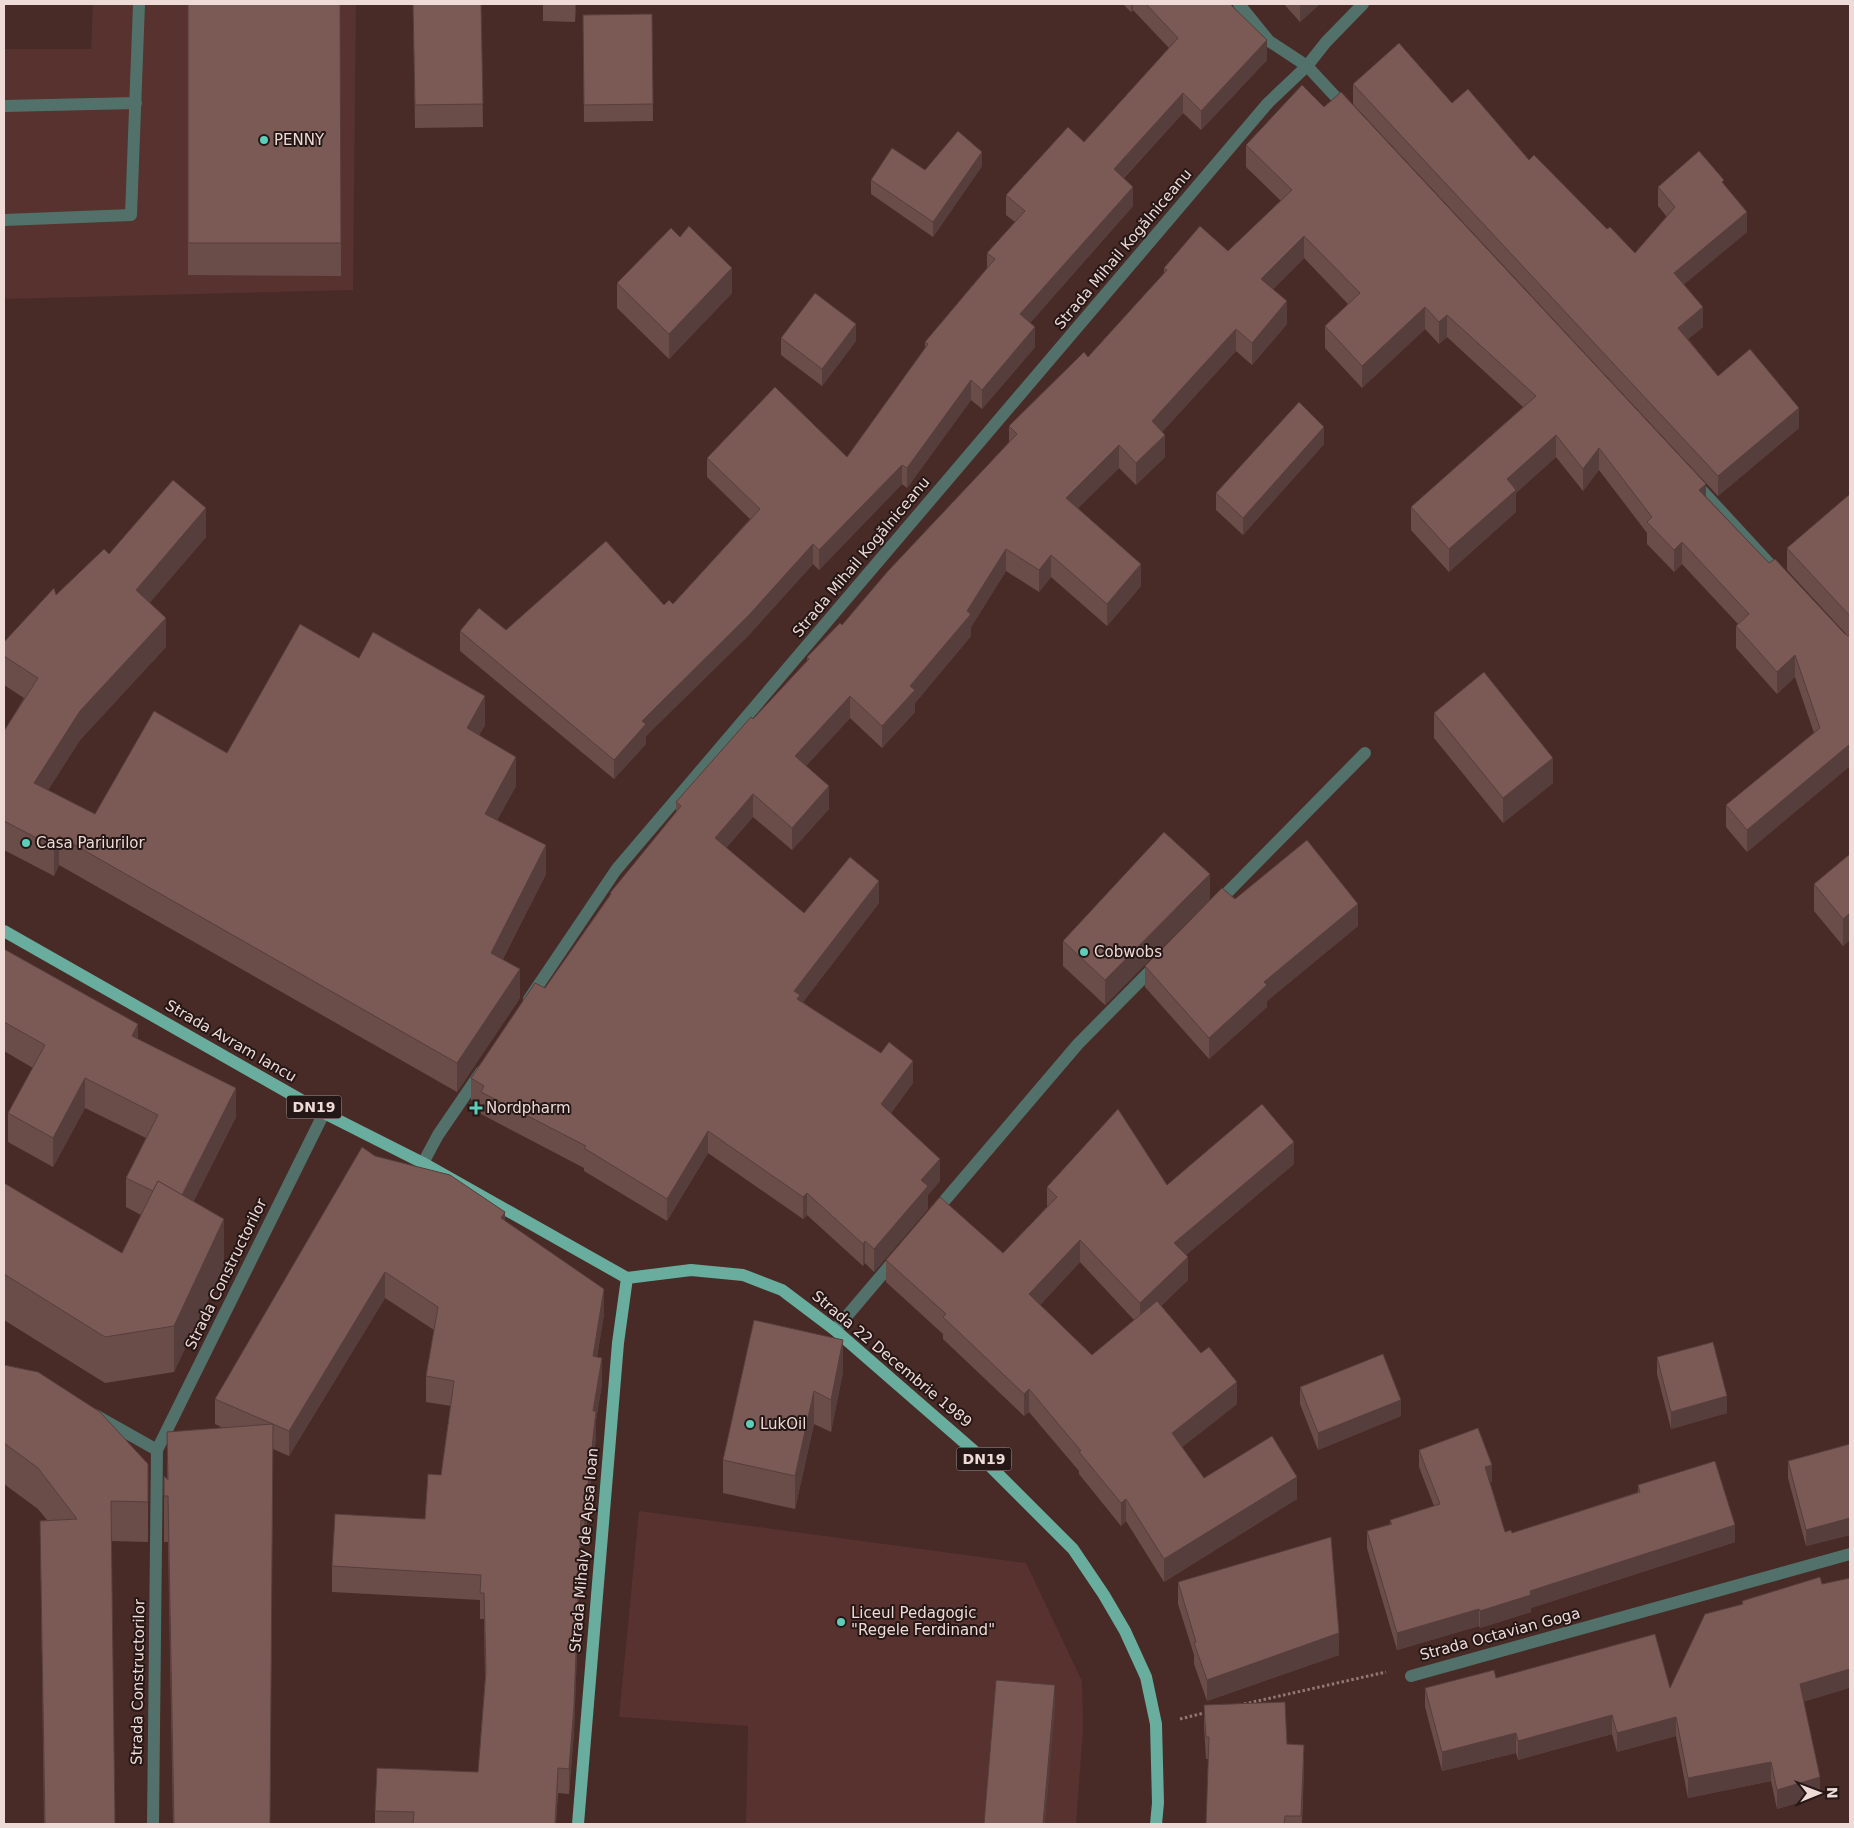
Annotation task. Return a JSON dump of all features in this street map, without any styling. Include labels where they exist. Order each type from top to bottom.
[{"type":"main road","name":"Strada Avram Iancu","points":[[4,931],[324,1113],[423,1162],[627,1278]]},
{"type":"main road","name":"Strada 22 Decembrie 1989","points":[[627,1278],[691,1270],[742,1275],[782,1290],[835,1330],[981,1456],[1073,1549],[1104,1595],[1125,1631],[1146,1677],[1156,1724],[1158,1803],[1156,1824]]},
{"type":"main road","name":"Strada Mihaly de Apsa Ioan","points":[[578,1824],[618,1344],[627,1278]]},
{"type":"street","points":[[4,220],[131,215],[139,4]]},
{"type":"street","points":[[1239,4],[1269,41],[1307,66],[1354,117]]},
{"type":"street","name":"Strada Mihail Kogălniceanu","points":[[521,1011],[616,870],[1262,111],[1307,66],[1326,42],[1363,4]]},
{"type":"street","points":[[4,106],[136,103]]},
{"type":"street","points":[[1685,472],[1786,581]]},
{"type":"street","points":[[1204,916],[1365,753]]},
{"type":"street","points":[[925,1224],[1078,1044],[1169,952]]},
{"type":"street","points":[[423,1162],[488,1061]]},
{"type":"street","name":"Strada Constructorilor","points":[[153,1824],[157,1450],[324,1113]]},
{"type":"street","points":[[835,1330],[906,1247]]},
{"type":"street","points":[[80,1407],[157,1450]]},
{"type":"street","name":"Strada Octavian Goga","points":[[1411,1676],[1850,1554]]},
{"type":"path","name":"Strada Octavian Goga","points":[[1242,1705],[1393,1670],[1411,1676]]},
{"type":"path","points":[[1156,1724],[1213,1711]]},
{"type":"shaded area","points":[[93,4],[356,4],[353,290],[4,299],[4,49],[91,49]]},
{"type":"shaded area","name":"Liceul Pedagogic \"Regele Ferdinand\"","points":[[639,1511],[1026,1563],[1082,1681],[1083,1730],[1076,1824],[746,1824],[748,1726],[619,1717]]},
{"type":"building","name":"PENNY","points":[[188,4],[340,4],[341,243],[188,243]]},
{"type":"building","points":[[413,4],[481,4],[483,104],[415,105]]},
{"type":"building","points":[[1146,4],[1230,4],[1267,40],[1201,111],[1183,93],[1114,169],[1133,187],[1020,314],[1035,327],[982,390],[971,380],[907,468],[902,465],[819,550],[813,544],[749,615],[642,721],[646,724],[614,760],[460,631],[479,608],[506,630],[606,541],[664,605],[669,600],[673,604],[760,509],[707,458],[775,387],[847,457],[928,344],[925,342],[995,259],[987,253],[1025,211],[1006,195],[1068,127],[1084,142],[1178,38]]},
{"type":"building","points":[[652,14],[653,104],[584,105],[583,15]]},
{"type":"building","points":[[1399,43],[1452,103],[1468,89],[1529,160],[1534,155],[1607,229],[1610,227],[1635,253],[1675,207],[1658,187],[1699,151],[1724,180],[1722,182],[1747,212],[1674,273],[1703,307],[1678,328],[1718,376],[1750,349],[1799,408],[1718,476],[1353,84]]},
{"type":"building","points":[[1302,85],[1324,107],[1341,92],[1706,484],[1699,490],[1769,563],[1775,559],[1844,633],[1848,636],[1850,635],[1850,744],[1747,830],[1726,805],[1820,728],[1795,655],[1777,672],[1736,626],[1749,614],[1682,542],[1674,550],[1647,522],[1652,517],[1599,448],[1583,469],[1556,435],[1507,479],[1516,490],[1449,549],[1411,507],[1536,396],[1447,315],[1439,322],[1425,307],[1362,366],[1325,326],[1360,293],[1304,236],[1261,279],[1287,301],[1252,343],[1236,329],[1152,421],[1165,435],[1136,463],[1119,445],[1066,498],[1141,564],[1107,604],[1051,555],[1039,570],[1006,549],[967,611],[971,614],[910,686],[915,690],[882,726],[850,696],[795,756],[829,786],[792,828],[753,794],[715,838],[804,913],[850,857],[879,881],[794,991],[800,995],[797,999],[881,1053],[889,1042],[913,1061],[881,1104],[940,1159],[921,1180],[928,1186],[874,1249],[865,1241],[863,1244],[807,1193],[803,1197],[708,1131],[667,1199],[584,1148],[586,1146],[481,1092],[484,1086],[471,1078],[535,983],[545,988],[610,893],[681,806],[676,802],[751,717],[753,719],[809,659],[807,657],[840,623],[842,625],[888,571],[1017,434],[1009,426],[1084,352],[1088,357],[1167,270],[1164,268],[1200,226],[1228,251],[1292,190],[1246,145]]},
{"type":"building","points":[[958,131],[982,152],[933,222],[871,180],[892,148],[925,170]]},
{"type":"building","points":[[689,226],[732,268],[669,334],[617,283],[671,228],[680,237]]},
{"type":"building","points":[[815,293],[856,324],[822,369],[781,338]]},
{"type":"building","points":[[1299,402],[1324,427],[1243,518],[1216,493]]},
{"type":"building","points":[[173,480],[206,508],[136,590],[166,618],[80,711],[34,783],[95,814],[154,711],[227,753],[300,624],[359,658],[373,632],[485,696],[467,728],[516,757],[485,814],[546,845],[491,953],[520,969],[457,1063],[59,836],[54,847],[4,821],[4,731],[38,678],[4,656],[4,642],[54,588],[56,595],[104,549],[109,554]]},
{"type":"building","points":[[1850,494],[1850,616],[1787,548]]},
{"type":"building","points":[[1484,672],[1553,758],[1503,798],[1434,713]]},
{"type":"building","points":[[1164,832],[1210,874],[1105,980],[1063,941]]},
{"type":"building","points":[[1307,840],[1358,904],[1264,982],[1267,985],[1209,1038],[1145,966],[1222,888],[1235,899]]},
{"type":"building","points":[[1850,854],[1850,913],[1843,919],[1814,884]]},
{"type":"building","points":[[4,949],[138,1024],[132,1036],[236,1088],[182,1195],[158,1181],[153,1191],[126,1178],[158,1115],[85,1078],[53,1138],[8,1113],[45,1045],[4,1022]]},
{"type":"building","points":[[1262,1104],[1294,1142],[1174,1243],[1188,1257],[1140,1303],[1080,1240],[1029,1294],[1092,1355],[1157,1301],[1201,1353],[1209,1347],[1237,1382],[1172,1433],[1204,1478],[1272,1436],[1297,1477],[1164,1559],[1126,1499],[1121,1503],[1079,1452],[1081,1451],[1029,1389],[1024,1394],[943,1317],[946,1314],[886,1260],[940,1197],[1003,1253],[1057,1197],[1047,1187],[1118,1109],[1167,1185]]},
{"type":"building","points":[[362,1147],[375,1156],[450,1175],[505,1212],[501,1218],[604,1289],[593,1356],[602,1358],[593,1411],[596,1411],[584,1521],[581,1520],[574,1706],[569,1769],[558,1768],[555,1824],[413,1824],[414,1812],[375,1811],[377,1768],[478,1772],[486,1672],[484,1593],[480,1593],[481,1575],[332,1566],[335,1514],[425,1519],[428,1474],[441,1475],[454,1381],[426,1376],[438,1307],[385,1272],[289,1431],[215,1399]]},
{"type":"building","points":[[158,1181],[224,1219],[174,1326],[105,1337],[4,1274],[4,1183],[122,1253]]},
{"type":"building","points":[[754,1320],[843,1340],[831,1400],[814,1391],[795,1476],[723,1460]]},
{"type":"building","points":[[1713,1342],[1727,1396],[1671,1412],[1657,1357]]},
{"type":"building","points":[[1383,1354],[1401,1400],[1318,1433],[1300,1387]]},
{"type":"building","points":[[4,1365],[38,1372],[100,1412],[148,1464],[148,1502],[111,1501],[115,1824],[45,1824],[40,1521],[77,1519],[38,1468],[4,1443]]},
{"type":"building","points":[[273,1424],[270,1824],[174,1824],[168,1496],[164,1496],[164,1476],[168,1480],[167,1432]]},
{"type":"building","points":[[1478,1428],[1492,1465],[1485,1467],[1505,1532],[1511,1530],[1512,1533],[1640,1492],[1638,1485],[1715,1461],[1735,1525],[1530,1591],[1531,1595],[1397,1633],[1367,1531],[1392,1524],[1390,1520],[1440,1504],[1419,1450]]},
{"type":"building","points":[[1850,1444],[1850,1518],[1806,1530],[1788,1461]]},
{"type":"building","points":[[1331,1537],[1339,1633],[1207,1680],[1194,1643],[1196,1642],[1178,1582]]},
{"type":"building","points":[[1820,1577],[1822,1584],[1850,1578],[1850,1669],[1800,1684],[1820,1777],[1777,1790],[1771,1762],[1688,1778],[1676,1717],[1617,1733],[1612,1715],[1518,1741],[1516,1733],[1442,1752],[1425,1688],[1494,1670],[1496,1678],[1655,1634],[1670,1688],[1705,1614],[1743,1604],[1742,1601]]},
{"type":"building","points":[[996,1680],[1055,1685],[1043,1824],[984,1824]]},
{"type":"building","points":[[1285,1702],[1287,1744],[1304,1745],[1301,1816],[1285,1816],[1284,1824],[1206,1824],[1209,1737],[1206,1737],[1204,1705]]},
{"type":"place","name":"PENNY","points":[[264,140]]},
{"type":"place","name":"Casa Pariurilor","points":[[26,843]]},
{"type":"place","name":"Cobwobs","points":[[1084,952]]},
{"type":"place","name":"Nordpharm","points":[[476,1108]]},
{"type":"place","name":"LukOil","points":[[750,1424]]},
{"type":"place","name":"Liceul Pedagogic \"Regele Ferdinand\"","points":[[841,1622]]}]
